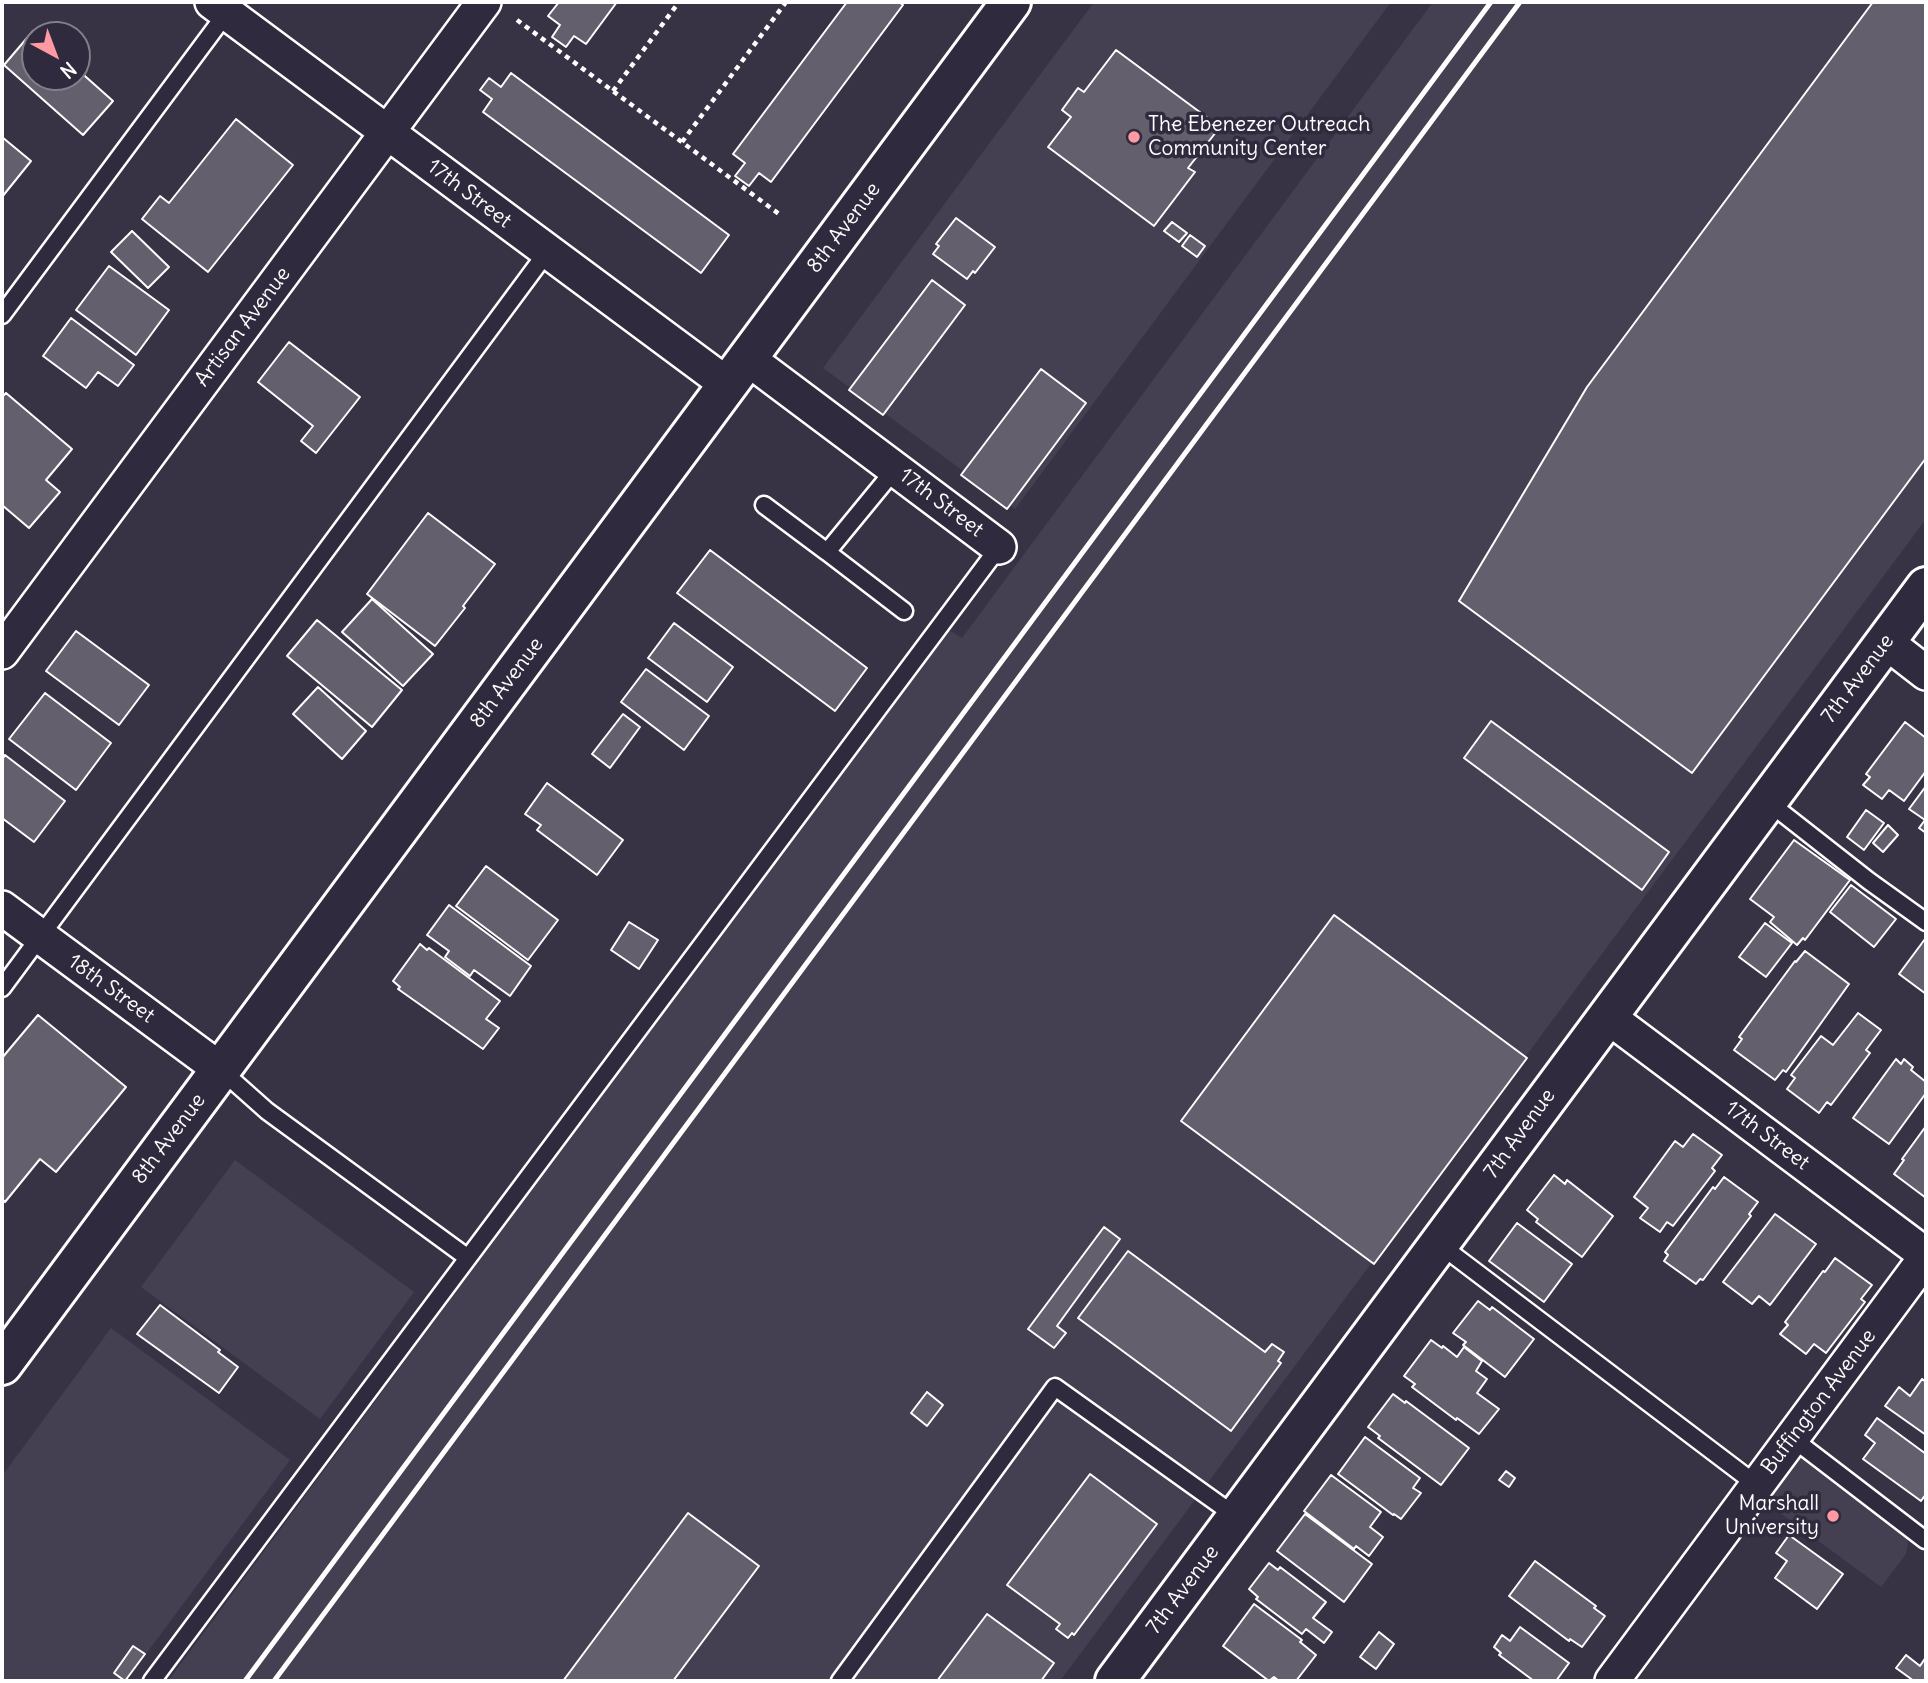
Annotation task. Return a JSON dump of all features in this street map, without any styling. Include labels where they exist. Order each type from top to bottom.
[{"type":"main road","name":"8th Avenue","points":[[2,1365],[1011,2]]},
{"type":"main road","name":"7th Avenue","points":[[1115,1681],[1926,587]]},
{"type":"street","name":"Artisan Avenue","points":[[2,652],[484,2]]},
{"type":"street","name":"17th Street","points":[[224,5],[547,252],[896,468],[999,547]]},
{"type":"street","points":[[1885,642],[1926,673]]},
{"type":"street","name":"18th Street","points":[[2,908],[221,1070]]},
{"type":"street","name":"17th Street","points":[[1607,1016],[1923,1260]]},
{"type":"street","name":"Buffington Avenue","points":[[1612,1681],[1923,1260]]},
{"type":"lane","points":[[2,315],[224,5]]},
{"type":"lane","points":[[2,988],[547,252]]},
{"type":"lane","points":[[827,552],[896,468]]},
{"type":"lane","points":[[764,505],[904,611]]},
{"type":"lane","points":[[152,1681],[999,547]]},
{"type":"lane","points":[[1767,801],[1926,922]]},
{"type":"lane","points":[[221,1070],[267,1111],[468,1258]]},
{"type":"lane","points":[[1439,1244],[1757,1485]]},
{"type":"lane","points":[[840,1681],[1055,1387],[1237,1517]]},
{"type":"lane","points":[[1792,1438],[1925,1540]]},
{"type":"path","points":[[613,91],[679,2]]},
{"type":"path","points":[[682,142],[786,2]]},
{"type":"path","points":[[517,20],[779,214]]},
{"type":"shaded area","points":[[1094,2],[1391,2],[1015,509],[823,368]]},
{"type":"shaded area","points":[[1433,2],[1926,2],[1926,519],[1060,1681],[168,1681],[947,629],[962,638]]},
{"type":"shaded area","points":[[235,1160],[414,1292],[320,1419],[141,1287]]},
{"type":"shaded area","points":[[111,1328],[290,1460],[126,1681],[2,1681],[2,1476]]},
{"type":"shaded area","name":"Marshall University","points":[[1798,1455],[1905,1535],[1908,1542],[1906,1554],[1881,1587],[1764,1501]]},
{"type":"building","points":[[559,2],[617,2],[586,44],[574,36],[566,47],[552,37],[560,25],[548,16]]},
{"type":"building","points":[[847,2],[899,2],[903,5],[771,182],[759,173],[749,186],[735,176],[745,163],[733,154]]},
{"type":"building","points":[[1873,2],[1926,2],[1926,458],[1692,773],[1459,601],[1587,387]]},
{"type":"building","points":[[21,45],[21,80],[4,65]]},
{"type":"building","name":"The Ebenezer Outreach Community Center","points":[[1116,50],[1220,127],[1188,168],[1195,172],[1154,226],[1048,147],[1071,117],[1062,110],[1078,88],[1084,92]]},
{"type":"building","points":[[511,73],[729,235],[701,273],[483,112],[492,99],[480,90],[489,78],[501,87]]},
{"type":"building","points":[[91,81],[113,101],[83,135],[33,91],[91,91]]},
{"type":"building","points":[[236,119],[293,165],[208,272],[142,219],[160,196],[169,203]]},
{"type":"building","points":[[2,137],[31,161],[2,197]]},
{"type":"building","points":[[956,218],[995,247],[967,279],[933,254],[939,246],[936,244]]},
{"type":"building","points":[[1172,222],[1187,233],[1179,242],[1164,231]]},
{"type":"building","points":[[132,231],[169,267],[148,288],[111,252]]},
{"type":"building","points":[[1190,235],[1205,246],[1197,257],[1182,246]]},
{"type":"building","points":[[109,266],[169,310],[136,355],[76,310]]},
{"type":"building","points":[[932,280],[965,305],[883,415],[849,390]]},
{"type":"building","points":[[71,318],[134,365],[118,386],[98,372],[86,388],[43,356]]},
{"type":"building","points":[[289,342],[360,397],[316,453],[301,441],[313,426],[258,382]]},
{"type":"building","points":[[1041,369],[1086,403],[1007,509],[961,475]]},
{"type":"building","points":[[6,393],[72,449],[46,480],[60,492],[29,528],[2,505],[2,397]]},
{"type":"building","points":[[428,513],[495,564],[435,646],[367,594]]},
{"type":"building","points":[[710,550],[867,668],[835,711],[677,593]]},
{"type":"building","points":[[372,599],[433,654],[403,686],[342,632]]},
{"type":"building","points":[[317,620],[402,690],[372,727],[287,656]]},
{"type":"building","points":[[674,623],[733,667],[707,702],[648,658]]},
{"type":"building","points":[[76,631],[149,685],[119,725],[46,671]]},
{"type":"building","points":[[646,669],[709,716],[684,750],[621,702]]},
{"type":"building","points":[[318,687],[366,731],[342,759],[293,714]]},
{"type":"building","points":[[45,693],[111,743],[76,790],[9,739]]},
{"type":"building","points":[[623,714],[640,727],[610,768],[592,754]]},
{"type":"building","points":[[1491,721],[1669,852],[1642,890],[1464,758]]},
{"type":"building","points":[[1905,722],[1926,738],[1926,771],[1904,801],[1889,790],[1882,799],[1863,785],[1870,777],[1866,774]]},
{"type":"building","points":[[5,755],[65,801],[34,842],[2,818],[2,760]]},
{"type":"building","points":[[547,783],[623,840],[597,875],[537,830],[541,825],[525,814]]},
{"type":"building","points":[[1926,786],[1926,833],[1919,828],[1925,820],[1909,809]]},
{"type":"building","points":[[1866,810],[1884,823],[1864,850],[1847,837]]},
{"type":"building","points":[[1888,825],[1898,835],[1883,852],[1873,843]]},
{"type":"building","points":[[1794,840],[1850,880],[1805,940],[1803,938],[1797,945],[1770,922],[1774,917],[1750,899]]},
{"type":"building","points":[[486,866],[558,920],[528,960],[456,906]]},
{"type":"building","points":[[1851,885],[1896,919],[1874,947],[1830,912]]},
{"type":"building","points":[[449,905],[531,966],[510,996],[474,970],[470,976],[445,957],[449,951],[427,935]]},
{"type":"building","points":[[1334,915],[1527,1058],[1374,1264],[1181,1121]]},
{"type":"building","points":[[629,922],[658,940],[639,969],[611,950]]},
{"type":"building","points":[[1765,923],[1792,943],[1766,977],[1739,957]]},
{"type":"building","points":[[1926,940],[1926,994],[1899,974]]},
{"type":"building","points":[[420,944],[500,1001],[486,1019],[499,1028],[483,1049],[398,989],[400,987],[393,981]]},
{"type":"building","points":[[1805,951],[1849,984],[1786,1072],[1783,1070],[1775,1080],[1734,1050],[1742,1039],[1739,1037]]},
{"type":"building","points":[[1858,1013],[1881,1030],[1866,1050],[1870,1053],[1831,1105],[1827,1102],[1819,1113],[1787,1089],[1795,1078],[1791,1075],[1821,1036],[1833,1045]]},
{"type":"building","points":[[38,1015],[126,1087],[56,1172],[40,1159],[5,1202],[2,1199],[2,1058]]},
{"type":"building","points":[[1896,1059],[1901,1064],[1904,1059],[1913,1067],[1911,1070],[1926,1082],[1926,1093],[1889,1144],[1853,1118]]},
{"type":"building","points":[[1926,1126],[1926,1198],[1894,1174]]},
{"type":"building","points":[[1693,1134],[1722,1155],[1712,1168],[1715,1171],[1673,1226],[1667,1222],[1660,1232],[1640,1218],[1648,1208],[1634,1197],[1675,1141],[1683,1147]]},
{"type":"building","points":[[1554,1175],[1565,1184],[1567,1180],[1613,1216],[1582,1257],[1536,1222],[1538,1219],[1527,1210]]},
{"type":"building","points":[[1724,1177],[1758,1202],[1749,1214],[1751,1216],[1703,1280],[1700,1279],[1696,1284],[1664,1261],[1668,1255],[1665,1252],[1713,1187],[1715,1189]]},
{"type":"building","points":[[1775,1214],[1816,1244],[1770,1305],[1759,1296],[1752,1304],[1723,1282]]},
{"type":"building","points":[[1517,1223],[1572,1264],[1544,1302],[1489,1261]]},
{"type":"building","points":[[1104,1227],[1120,1239],[1057,1326],[1066,1333],[1054,1348],[1028,1329]]},
{"type":"building","points":[[1128,1251],[1265,1352],[1272,1344],[1284,1352],[1278,1361],[1281,1363],[1231,1431],[1078,1318]]},
{"type":"building","points":[[1835,1258],[1872,1285],[1861,1299],[1865,1302],[1826,1353],[1814,1344],[1806,1354],[1780,1334],[1788,1325],[1785,1322]]},
{"type":"building","points":[[1478,1301],[1490,1310],[1492,1307],[1534,1339],[1505,1377],[1463,1345],[1466,1342],[1453,1333]]},
{"type":"building","points":[[160,1305],[220,1350],[218,1352],[238,1367],[219,1393],[137,1334]]},
{"type":"building","points":[[1431,1340],[1457,1357],[1464,1347],[1482,1361],[1476,1371],[1487,1379],[1477,1393],[1499,1409],[1479,1434],[1412,1387],[1415,1384],[1404,1376]]},
{"type":"building","points":[[1922,1379],[1926,1382],[1926,1435],[1885,1406],[1899,1387],[1910,1396]]},
{"type":"building","points":[[927,1392],[943,1405],[927,1426],[911,1413]]},
{"type":"building","points":[[1393,1394],[1469,1448],[1441,1485],[1378,1438],[1380,1436],[1368,1427]]},
{"type":"building","points":[[1877,1418],[1926,1454],[1926,1494],[1921,1501],[1863,1459],[1875,1443],[1865,1435]]},
{"type":"building","points":[[1365,1437],[1420,1478],[1413,1488],[1421,1493],[1401,1519],[1338,1474]]},
{"type":"building","points":[[1506,1471],[1515,1478],[1509,1487],[1499,1480]]},
{"type":"building","points":[[1090,1474],[1157,1524],[1074,1635],[1072,1633],[1068,1638],[1056,1629],[1060,1624],[1007,1585]]},
{"type":"building","points":[[1331,1475],[1381,1512],[1370,1527],[1383,1537],[1369,1556],[1356,1546],[1354,1549],[1304,1511]]},
{"type":"building","points":[[688,1513],[759,1566],[673,1681],[563,1681]]},
{"type":"building","points":[[1305,1514],[1372,1564],[1344,1602],[1277,1551]]},
{"type":"building","points":[[1789,1535],[1843,1574],[1817,1609],[1775,1578],[1787,1561],[1776,1553]]},
{"type":"building","points":[[1535,1561],[1596,1606],[1594,1608],[1605,1616],[1582,1647],[1570,1639],[1569,1641],[1509,1596]]},
{"type":"building","points":[[1269,1563],[1278,1570],[1280,1567],[1326,1602],[1313,1618],[1332,1632],[1324,1643],[1306,1629],[1302,1634],[1256,1599],[1258,1597],[1249,1589]]},
{"type":"building","points":[[1254,1604],[1302,1640],[1300,1642],[1316,1655],[1296,1681],[1279,1681],[1274,1677],[1269,1681],[1223,1646]]},
{"type":"building","points":[[987,1614],[1054,1663],[1041,1681],[937,1681]]},
{"type":"building","points":[[1520,1627],[1569,1663],[1556,1681],[1534,1681],[1499,1655],[1501,1653],[1494,1647],[1502,1635],[1510,1641]]},
{"type":"building","points":[[1379,1632],[1394,1644],[1376,1669],[1360,1657]]},
{"type":"building","points":[[133,1646],[145,1654],[125,1681],[114,1673]]},
{"type":"building","points":[[1906,1655],[1920,1666],[1926,1657],[1926,1681],[1914,1681],[1896,1668]]},
{"type":"railway","points":[[245,1681],[1491,2]]},
{"type":"railway","points":[[274,1681],[1520,2]]},
{"type":"place","name":"The Ebenezer Outreach Community Center","points":[[1134,137]]},
{"type":"place","name":"Marshall University","points":[[1833,1516]]}]
